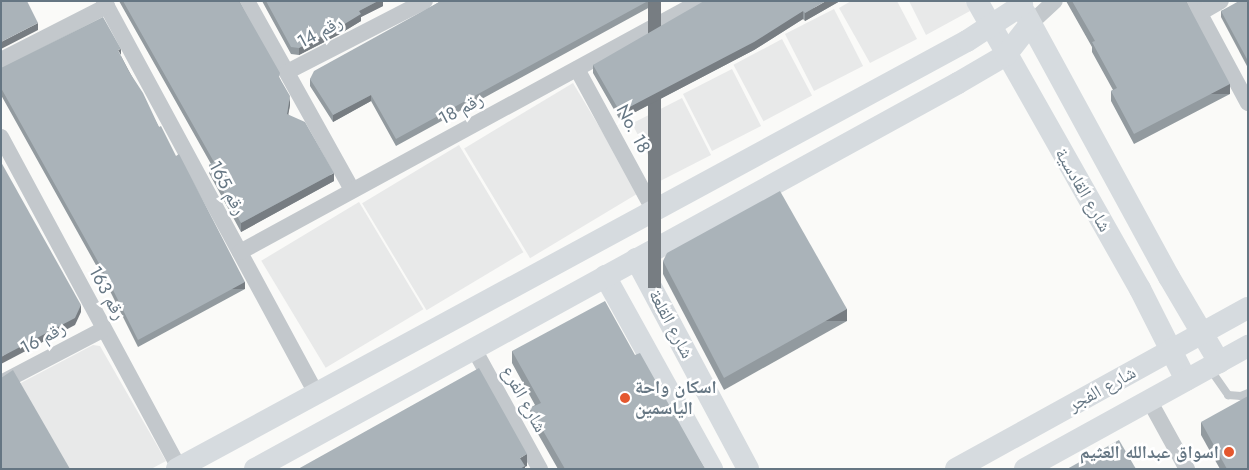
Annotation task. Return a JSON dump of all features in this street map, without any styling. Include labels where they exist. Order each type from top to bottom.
[{"type":"street","points":[[247,1],[352,190]]},
{"type":"street","name":"رقم 14","points":[[287,72],[392,8],[425,1]]},
{"type":"street","name":"رقم 18","points":[[240,252],[701,1]]},
{"type":"street","name":"شارع القادسية","points":[[977,1],[1140,289],[1186,380]]},
{"type":"street","points":[[178,468],[967,40],[989,25],[1026,8],[1055,1]]},
{"type":"street","points":[[1220,1],[1196,7],[1248,103]]},
{"type":"street","points":[[1,60],[105,4]]},
{"type":"street","name":"رقم 165","points":[[105,4],[316,393]]},
{"type":"street","points":[[256,469],[1006,55],[1026,8]]},
{"type":"street","name":"شارع القادسية","points":[[1026,8],[1169,277],[1202,334],[1214,364]]},
{"type":"street","points":[[958,83],[986,59],[988,54],[984,44],[980,41],[967,40]]},
{"type":"street","name":"No. 18","points":[[578,69],[653,209]]},
{"type":"street","name":"رقم 163","points":[[1,136],[178,468]]},
{"type":"street","name":"شارع القلعة","points":[[636,259],[748,469]]},
{"type":"street","name":"شارع القلعة","points":[[605,276],[712,469]]},
{"type":"street","points":[[1140,289],[1168,330],[1174,334],[1180,333],[1186,324],[1169,277]]},
{"type":"street","points":[[635,330],[629,301],[632,296],[643,298],[653,310],[665,315]]},
{"type":"street","name":"شارع الفجر","points":[[956,469],[1248,308]]},
{"type":"street","name":"رقم 16","points":[[1,383],[104,329]]},
{"type":"street","name":"شارع الفجر","points":[[1025,469],[1248,346]]},
{"type":"street","name":"شارع الفرع","points":[[474,349],[540,469]]},
{"type":"street","points":[[1149,400],[1187,469]]},
{"type":"lane","points":[[1214,364],[1228,395],[1241,396],[1248,393]]},
{"type":"shaded area","points":[[851,1],[897,1],[917,39],[870,63],[839,8]]},
{"type":"shaded area","points":[[909,1],[965,1],[970,11],[926,35]]},
{"type":"shaded area","points":[[834,9],[863,66],[814,91],[785,34]]},
{"type":"shaded area","points":[[782,39],[812,96],[763,121],[733,65]]},
{"type":"shaded area","points":[[732,69],[761,126],[712,151],[683,94]]},
{"type":"shaded area","points":[[573,83],[639,193],[530,258],[464,148]]},
{"type":"shaded area","points":[[682,98],[711,155],[661,180],[632,123]]},
{"type":"shaded area","points":[[459,145],[523,252],[427,310],[362,203]]},
{"type":"shaded area","points":[[359,202],[423,309],[326,368],[261,261]]},
{"type":"shaded area","points":[[93,345],[100,346],[166,461],[151,469],[63,469],[15,386]]},
{"type":"building","points":[[1,1],[27,1],[38,23],[1,42]]},
{"type":"building","points":[[123,1],[239,1],[280,73],[279,77],[290,96],[287,114],[305,122],[334,173],[241,223],[209,165],[214,162]]},
{"type":"building","points":[[266,1],[378,1],[359,11],[361,14],[338,28],[299,48],[291,47]]},
{"type":"building","points":[[441,1],[648,1],[396,139],[371,95],[333,115],[310,79],[314,71]]},
{"type":"building","points":[[704,1],[826,1],[805,13],[803,11],[754,42],[620,112],[593,65]]},
{"type":"building","points":[[1072,1],[1186,1],[1230,84],[1134,134],[1111,91],[1117,88],[1092,42],[1095,41]]},
{"type":"building","points":[[1239,1],[1248,1],[1248,61],[1221,11]]},
{"type":"building","points":[[103,17],[121,49],[118,50],[128,70],[143,93],[159,127],[161,126],[176,156],[179,154],[245,282],[138,340],[106,276],[1,88],[1,68]]},
{"type":"building","points":[[1,162],[81,305],[75,318],[1,357]]},
{"type":"building","points":[[780,191],[847,309],[724,378],[663,261],[667,253]]},
{"type":"building","points":[[605,301],[635,355],[640,353],[705,469],[565,469],[530,408],[541,403],[512,351]]},
{"type":"building","points":[[479,368],[527,454],[520,458],[525,466],[520,469],[298,469]]},
{"type":"building","points":[[13,370],[70,469],[1,469],[1,378]]},
{"type":"building","name":"اسواق عبدالله العثيم","points":[[1248,396],[1248,469],[1227,469],[1201,422]]},
{"type":"building","points":[[1119,440],[1136,469],[1067,469]]},
{"type":"place","name":"اسكان واحة الياسمين","points":[[625,398]]},
{"type":"place","name":"اسواق عبدالله العثيم","points":[[1229,452]]}]
